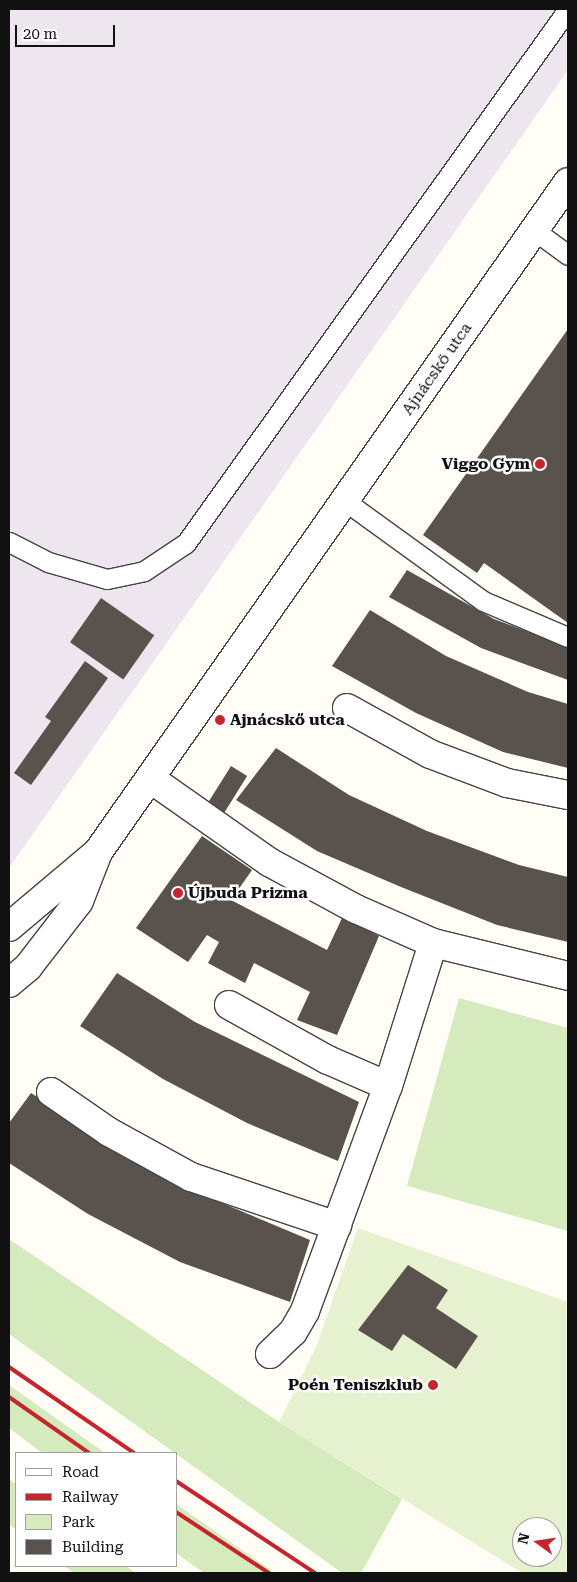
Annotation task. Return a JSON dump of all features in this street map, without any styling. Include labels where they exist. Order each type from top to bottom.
[{"type":"street","name":"Ajnácskő utca","points":[[9,927],[98,852],[568,182]]},
{"type":"street","points":[[347,708],[430,754],[507,783],[568,795]]},
{"type":"street","points":[[151,779],[269,862],[433,943],[568,976]]},
{"type":"street","name":"Ajnácskő utca","points":[[9,983],[28,967],[79,901],[98,852]]},
{"type":"street","points":[[270,1354],[293,1332],[304,1310],[388,1086],[433,943]]},
{"type":"street","points":[[229,1005],[328,1060],[388,1086]]},
{"type":"street","points":[[51,1092],[109,1132],[191,1177],[225,1192],[337,1226]]},
{"type":"lane","points":[[9,542],[48,562],[107,579],[144,571],[186,542],[568,9]]},
{"type":"lane","points":[[534,230],[568,255]]},
{"type":"lane","points":[[345,501],[482,601],[568,637]]},
{"type":"shaded area","points":[[9,9],[568,9],[568,70],[9,868]]},
{"type":"green space","points":[[459,998],[568,1028],[568,1231],[407,1186]]},
{"type":"green space","name":"Poén Teniszklub","points":[[358,1228],[568,1302],[568,1573],[522,1573],[512,1567],[562,1567],[562,1517],[512,1517],[512,1567],[279,1422],[316,1347]]},
{"type":"green space","points":[[9,1239],[279,1422],[402,1499],[361,1573],[342,1573],[178,1455],[178,1452],[173,1452],[9,1334]]},
{"type":"green space","points":[[9,1385],[104,1452],[41,1452],[9,1428]]},
{"type":"green space","points":[[9,1479],[15,1483],[15,1529],[9,1524]]},
{"type":"green space","points":[[178,1505],[275,1573],[204,1573],[178,1554]]},
{"type":"green space","points":[[65,1567],[127,1567],[136,1573],[74,1573]]},
{"type":"building","points":[[568,329],[568,623],[484,563],[477,573],[423,535]]},
{"type":"building","points":[[407,570],[494,619],[568,647],[568,680],[481,648],[389,597]]},
{"type":"building","points":[[101,598],[154,635],[123,680],[70,642]]},
{"type":"building","points":[[370,610],[446,656],[528,692],[568,704],[568,768],[503,752],[416,713],[332,666]]},
{"type":"building","points":[[85,661],[108,678],[31,785],[14,773],[51,721],[45,717]]},
{"type":"building","points":[[276,748],[349,795],[427,831],[519,865],[568,877],[568,942],[497,925],[401,887],[317,851],[236,800]]},
{"type":"building","points":[[231,766],[247,776],[224,813],[208,803]]},
{"type":"building","points":[[202,836],[252,870],[231,900],[327,950],[342,918],[379,936],[337,1035],[297,1020],[310,992],[254,963],[245,983],[208,963],[219,942],[207,935],[188,962],[136,928]]},
{"type":"building","points":[[117,973],[195,1022],[359,1102],[338,1161],[247,1123],[163,1079],[80,1026]]},
{"type":"building","points":[[31,1093],[125,1153],[210,1198],[310,1240],[290,1302],[180,1262],[88,1214],[9,1163],[9,1123]]},
{"type":"building","points":[[408,1265],[448,1290],[436,1308],[478,1336],[456,1369],[403,1334],[392,1351],[358,1330]]},
{"type":"railway","points":[[9,1367],[133,1452]]},
{"type":"railway","points":[[9,1397],[88,1452]]},
{"type":"railway","points":[[178,1482],[315,1573]]},
{"type":"railway","points":[[178,1513],[269,1573]]},
{"type":"place","name":"Viggo Gym","points":[[540,464]]},
{"type":"place","name":"Ajnácskő utca","points":[[220,720]]},
{"type":"place","name":"Újbuda Prizma","points":[[178,893]]},
{"type":"place","name":"Poén Teniszklub","points":[[433,1385]]}]
